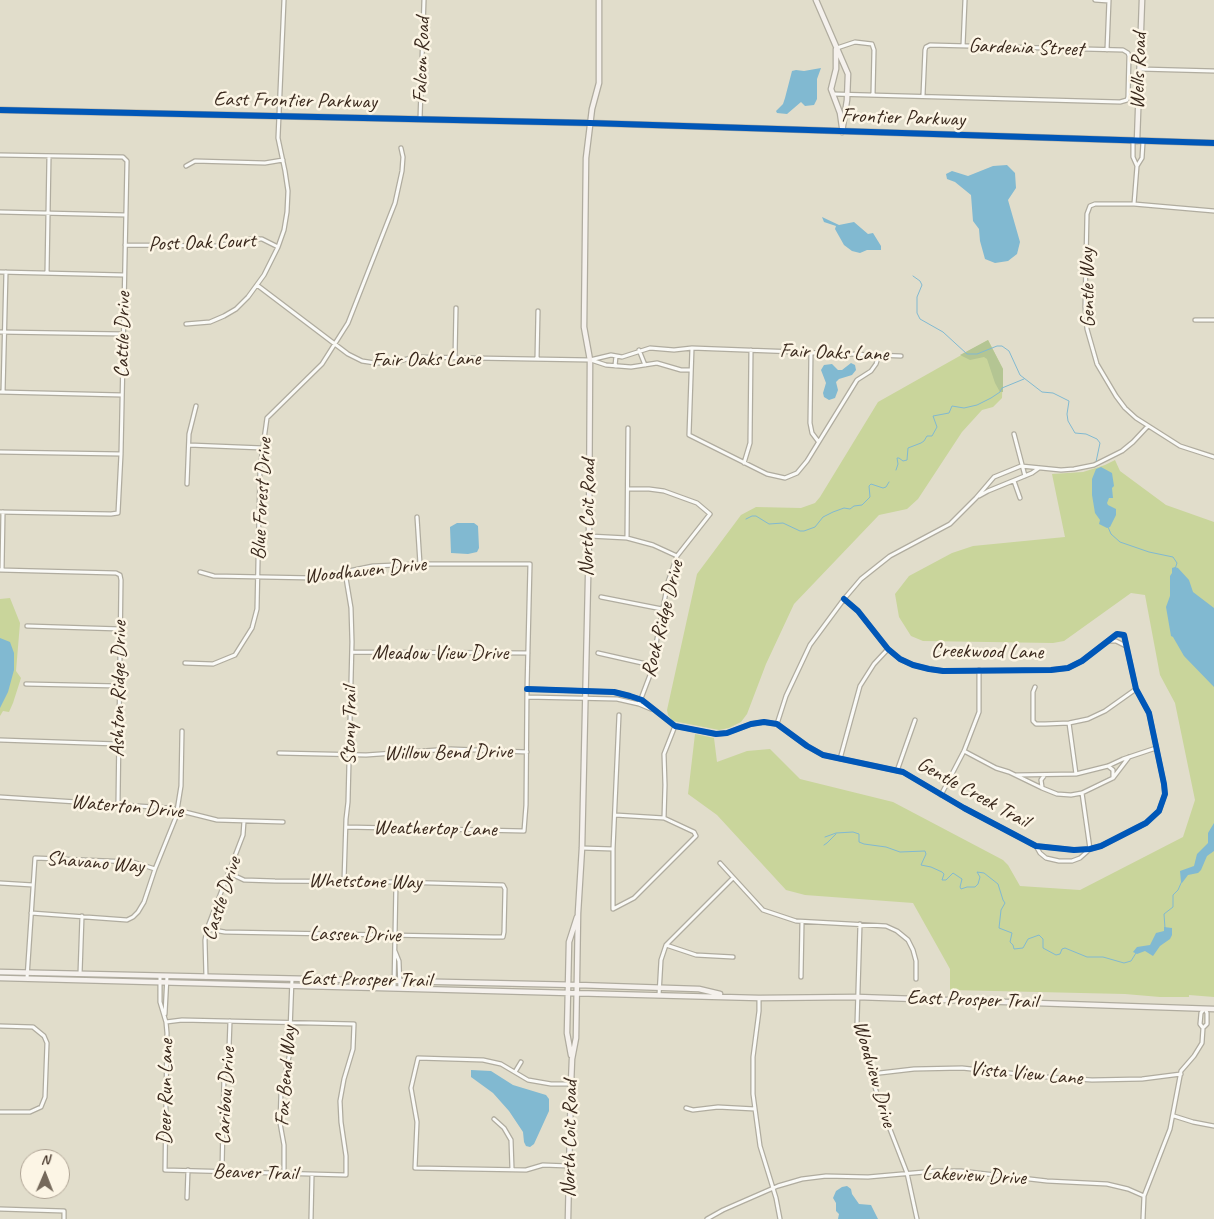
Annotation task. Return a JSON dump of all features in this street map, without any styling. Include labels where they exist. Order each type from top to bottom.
[{"type":"street","points":[[186,324],[210,322],[236,309],[257,285],[269,267],[284,230],[288,206],[287,184],[278,138],[284,0]]},
{"type":"street","name":"Falcon Road","points":[[420,120],[424,0]]},
{"type":"street","name":"North Coit Road","points":[[568,1219],[572,1059],[576,1038],[578,993],[578,914],[582,848],[589,536],[590,360],[584,327],[586,158],[592,108],[599,83],[599,0]]},
{"type":"street","points":[[816,0],[848,74],[848,93],[842,132]]},
{"type":"street","points":[[963,46],[965,0]]},
{"type":"street","points":[[1095,0],[1109,0],[1108,50]]},
{"type":"street","name":"Wells Road","points":[[1138,141],[1142,0]]},
{"type":"street","points":[[836,48],[856,42],[872,44],[874,50],[873,94]]},
{"type":"street","name":"Gardenia Street","points":[[930,45],[963,46],[1126,51],[1129,56],[1127,100],[1120,102],[923,95],[926,47],[930,45]]},
{"type":"street","points":[[836,48],[836,69],[831,89],[840,113],[842,132]]},
{"type":"street","points":[[1139,69],[1214,71]]},
{"type":"street","points":[[833,94],[923,95]]},
{"type":"street","name":"East Frontier Parkway","points":[[0,110],[590,124]]},
{"type":"street","name":"Frontier Parkway","points":[[590,124],[1214,143]]},
{"type":"street","points":[[1137,166],[1133,157],[1138,141]]},
{"type":"street","points":[[1138,141],[1142,158],[1137,166],[1134,204],[1214,211]]},
{"type":"street","name":"Blue Forest Drive","points":[[185,663],[213,664],[235,655],[252,628],[257,609],[260,468],[266,418],[322,364],[348,323],[395,203],[402,171],[403,157],[401,148]]},
{"type":"street","points":[[0,155],[49,156],[46,273]]},
{"type":"street","name":"Cattle Drive","points":[[2,512],[111,514],[118,513],[120,508],[127,160],[125,158],[49,156]]},
{"type":"street","points":[[186,166],[195,161],[265,163],[283,160]]},
{"type":"street","name":"Gentle Way","points":[[1134,204],[1095,204],[1090,206],[1087,214],[1085,307],[1087,329],[1097,364],[1106,381],[1125,408],[1136,418],[1180,446],[1214,457]]},
{"type":"street","points":[[0,212],[126,215]]},
{"type":"street","name":"Post Oak Court","points":[[125,244],[216,246],[252,239],[262,239],[278,247]]},
{"type":"street","points":[[0,272],[124,275]]},
{"type":"street","points":[[6,272],[1,392],[122,395]]},
{"type":"street","name":"Fair Oaks Lane","points":[[257,285],[356,359],[375,363],[391,363],[415,357],[590,360],[606,365],[631,367],[656,363],[681,370],[691,370]]},
{"type":"street","points":[[455,358],[456,308]]},
{"type":"street","points":[[537,359],[538,312]]},
{"type":"street","points":[[1195,320],[1213,320],[1214,327]]},
{"type":"street","points":[[2,332],[123,334]]},
{"type":"street","name":"Fair Oaks Lane","points":[[590,360],[605,355],[622,357],[638,350],[650,348],[901,356]]},
{"type":"street","points":[[692,348],[689,435],[766,474],[785,478],[797,473],[807,461],[818,440],[857,380],[871,371],[879,355]]},
{"type":"street","points":[[638,350],[645,365]]},
{"type":"street","points":[[744,463],[750,443],[751,350]]},
{"type":"street","points":[[812,352],[810,423],[812,433],[818,440]]},
{"type":"street","points":[[615,366],[616,356]]},
{"type":"street","points":[[187,484],[189,434],[196,406]]},
{"type":"street","points":[[527,688],[614,692],[642,700],[675,726],[716,734],[727,733],[751,724],[764,722],[777,724],[786,696],[810,646],[861,579],[890,556],[950,524],[994,477],[1021,466],[1074,469],[1094,465],[1122,451],[1148,426]]},
{"type":"street","points":[[627,538],[628,428]]},
{"type":"street","points":[[1014,434],[1024,476]]},
{"type":"street","points":[[189,445],[263,448]]},
{"type":"street","points":[[0,452],[121,454]]},
{"type":"street","points":[[976,498],[988,491],[1032,473],[1039,468]]},
{"type":"street","points":[[1014,481],[1020,498]]},
{"type":"street","name":"Rock Ridge Drive","points":[[628,489],[664,491],[697,503],[710,514],[677,556],[668,582],[650,675],[639,704]]},
{"type":"street","points":[[1,570],[2,512]]},
{"type":"street","points":[[417,517],[420,564]]},
{"type":"street","points":[[589,536],[627,538],[653,545],[677,556]]},
{"type":"street","name":"Woodhaven Drive","points":[[200,572],[214,576],[314,578],[373,566],[530,564],[528,653]]},
{"type":"street","name":"Ashton Ridge Drive","points":[[1,570],[120,574],[118,804]]},
{"type":"street","name":"Stony Trail","points":[[344,881],[352,652],[352,608],[345,572]]},
{"type":"street","points":[[601,596],[662,609]]},
{"type":"street","name":"Creekwood Lane","points":[[844,599],[858,612],[888,649],[900,659],[921,667],[943,671],[1051,670],[1068,668],[1082,661],[1117,634],[1124,635],[1126,646]]},
{"type":"street","points":[[27,626],[120,629]]},
{"type":"street","points":[[1015,775],[1076,774],[1108,766],[1156,748],[1149,713],[1136,689],[1126,646],[1109,640]]},
{"type":"street","points":[[840,759],[860,686],[874,664],[888,649]]},
{"type":"street","name":"Meadow View Drive","points":[[352,652],[528,653]]},
{"type":"street","points":[[527,752],[528,653]]},
{"type":"street","points":[[598,653],[651,666]]},
{"type":"street","points":[[941,795],[964,751],[978,712],[979,670]]},
{"type":"street","points":[[26,684],[119,686]]},
{"type":"street","points":[[1035,687],[1033,692],[1033,721],[1036,724],[1069,723],[1088,718],[1105,711],[1136,689]]},
{"type":"street","points":[[527,697],[617,699],[639,704],[657,712]]},
{"type":"street","points":[[615,815],[664,818],[694,832],[696,836],[634,898],[613,909],[615,778],[618,764],[619,715]]},
{"type":"street","points":[[897,771],[914,720]]},
{"type":"street","points":[[1069,723],[1076,774]]},
{"type":"street","name":"Gentle Creek Trail","points":[[777,724],[823,755],[903,772],[941,795],[1036,846],[1074,850],[1101,846],[1146,823],[1159,811],[1165,794],[1156,748]]},
{"type":"street","points":[[664,818],[664,754],[675,726]]},
{"type":"street","points":[[31,913],[127,920],[133,918],[144,902],[177,809],[182,786],[182,731]]},
{"type":"street","points":[[0,740],[118,744]]},
{"type":"street","name":"Willow Bend Drive","points":[[279,753],[349,755],[451,749],[527,752]]},
{"type":"street","points":[[964,751],[996,768],[1042,788],[1057,794],[1071,795],[1082,793],[1113,778],[1129,757]]},
{"type":"street","name":"Weathertop Lane","points":[[346,828],[524,831],[527,752]]},
{"type":"street","points":[[1108,766],[1113,770],[1113,778]]},
{"type":"street","points":[[1042,788],[1041,780],[1044,776]]},
{"type":"street","points":[[1082,793],[1090,849]]},
{"type":"street","name":"Waterton Drive","points":[[0,797],[177,809],[217,820],[283,822]]},
{"type":"street","name":"Castle Drive","points":[[206,977],[207,929],[243,835],[244,821]]},
{"type":"street","name":"Gentle Creek Trail","points":[[1036,846],[1046,858],[1059,861],[1080,858],[1090,849]]},
{"type":"street","points":[[582,848],[613,849]]},
{"type":"street","name":"Shavano Way","points":[[33,885],[35,858],[133,862],[155,869]]},
{"type":"street","points":[[720,863],[763,910],[802,922],[886,926],[897,931],[908,940],[916,961],[916,979]]},
{"type":"street","name":"Whetstone Way","points":[[229,874],[244,880],[503,885],[505,889],[503,937]]},
{"type":"street","points":[[659,995],[661,960],[666,945],[733,878]]},
{"type":"street","points":[[394,988],[396,882]]},
{"type":"street","points":[[0,883],[33,885],[28,978]]},
{"type":"street","name":"North Coit Road","points":[[572,1059],[567,1033],[569,942],[578,914]]},
{"type":"street","points":[[80,974],[82,916]]},
{"type":"street","points":[[801,977],[802,922]]},
{"type":"street","name":"Woodview Drive","points":[[860,924],[857,1024],[879,1101],[907,1173],[917,1219]]},
{"type":"street","name":"Lassen Drive","points":[[207,929],[225,932],[503,937]]},
{"type":"street","points":[[666,945],[696,955],[733,957]]},
{"type":"street","points":[[395,951],[399,961],[400,988]]},
{"type":"street","name":"East Prosper Trail","points":[[0,972],[568,984],[699,989],[731,996]]},
{"type":"street","name":"Deer Run Lane","points":[[160,976],[160,1002],[166,1022],[168,1047],[165,1170]]},
{"type":"street","name":"Deer Run Lane","points":[[164,1015],[167,976]]},
{"type":"street","name":"East Prosper Trail","points":[[0,978],[759,998],[857,996],[1214,1009]]},
{"type":"street","name":"Fox Bend Way","points":[[284,1174],[284,1145],[280,1123],[281,1092],[289,1057],[292,978]]},
{"type":"street","points":[[759,998],[753,1064],[755,1109],[760,1146],[780,1219]]},
{"type":"street","points":[[1142,1219],[1144,1196],[1163,1151],[1174,1116],[1181,1074],[1199,1049],[1202,1039],[1203,1028],[1200,1024],[1201,1013],[1204,1009],[1207,1013],[1207,1024],[1203,1028]]},
{"type":"street","points":[[166,1022],[182,1020],[290,1023]]},
{"type":"street","name":"Caribou Drive","points":[[222,1171],[224,1075],[229,1049],[230,1021]]},
{"type":"street","name":"Beaver Trail","points":[[165,1170],[346,1176],[346,1156],[340,1102],[344,1079],[353,1049],[354,1024],[290,1023]]},
{"type":"street","points":[[0,1026],[33,1027],[44,1036],[47,1044],[45,1097],[42,1105],[30,1112],[0,1112]]},
{"type":"street","points":[[569,1166],[543,1166],[526,1170],[415,1168],[417,1122],[411,1088],[418,1058],[483,1060],[501,1064],[528,1080],[551,1084],[571,1084]]},
{"type":"street","points":[[515,1072],[521,1062]]},
{"type":"street","name":"Vista View Lane","points":[[871,1074],[914,1069],[962,1068],[1073,1080],[1142,1079],[1181,1074]]},
{"type":"street","points":[[686,1108],[693,1110],[718,1107],[755,1109]]},
{"type":"street","points":[[1174,1116],[1214,1126]]},
{"type":"street","points":[[494,1119],[504,1128],[511,1140],[512,1170]]},
{"type":"street","points":[[187,1198],[188,1170]]},
{"type":"street","name":"Lakeview Drive","points":[[707,1219],[723,1210],[790,1182],[818,1177],[868,1177],[961,1171],[1047,1181],[1116,1186],[1144,1196]]},
{"type":"street","points":[[311,1219],[312,1175]]},
{"type":"street","points":[[0,1209],[64,1211],[64,1218]]},
{"type":"green space","points":[[988,340],[1003,369],[1002,398],[993,407],[982,410],[962,432],[918,499],[907,509],[879,515],[794,604],[766,664],[747,714],[741,722],[729,728],[719,730],[673,721],[668,715],[667,710],[697,574],[741,515],[756,507],[801,508],[815,503],[878,402]]},
{"type":"green space","points":[[988,340],[1003,369],[1003,392],[1000,392],[995,383],[987,359],[984,357],[970,360],[960,355]]},
{"type":"green space","points":[[1115,460],[1120,471],[1166,505],[1214,522],[1214,997],[950,990],[950,969],[913,903],[805,895],[786,890],[717,815],[688,794],[695,734],[714,738],[717,762],[747,751],[770,749],[800,779],[893,802],[1003,860],[1020,886],[1080,890],[1183,837],[1195,800],[1175,703],[1160,675],[1145,595],[1131,593],[1064,641],[1053,643],[923,641],[911,636],[899,617],[895,594],[909,576],[952,553],[973,546],[1065,537],[1052,474],[1083,472]]},
{"type":"green space","points":[[10,598],[20,623],[16,671],[21,678],[9,712],[3,711],[0,716],[0,599]]},
{"type":"water","points":[[821,68],[817,79],[817,99],[814,105],[805,106],[801,102],[787,114],[777,113],[776,111],[783,104],[792,71]]},
{"type":"water","points":[[1007,165],[1015,173],[1016,188],[1008,200],[1020,242],[1017,254],[1008,261],[995,263],[985,259],[979,229],[973,221],[971,195],[955,182],[947,179],[946,174],[952,171],[968,176],[993,166]]},
{"type":"water","points":[[822,217],[839,225],[854,222],[868,234],[873,233],[881,246],[881,250],[867,250],[860,253],[852,251],[844,245],[835,229],[836,226],[824,222]]},
{"type":"water","points":[[851,363],[855,365],[856,370],[852,375],[839,379],[836,382],[838,390],[835,398],[829,400],[824,397],[823,393],[826,383],[821,370],[824,365],[832,364],[838,370],[842,370]]},
{"type":"water","points":[[1101,467],[1112,473],[1114,486],[1112,488],[1113,498],[1109,498],[1107,503],[1116,509],[1116,515],[1110,527],[1107,528],[1099,524],[1100,520],[1095,513],[1092,495],[1092,479],[1096,469]]},
{"type":"water","points":[[457,523],[474,523],[478,526],[479,548],[477,552],[468,554],[451,553],[450,527]]},
{"type":"water","points":[[1175,567],[1189,580],[1193,592],[1214,608],[1214,687],[1184,656],[1171,636],[1166,607],[1170,596],[1170,576],[1172,568]]},
{"type":"water","points":[[0,638],[10,642],[14,653],[14,670],[8,692],[0,708]]},
{"type":"water","points":[[1214,823],[1214,851],[1207,856],[1198,873],[1188,875],[1182,883],[1180,871],[1194,866],[1197,854],[1208,843],[1208,833]]},
{"type":"water","points":[[1164,927],[1172,928],[1172,935],[1170,939],[1160,946],[1153,956],[1145,951],[1137,954],[1133,952],[1137,947],[1150,945],[1156,933],[1164,931]]},
{"type":"water","points":[[471,1070],[491,1071],[513,1085],[546,1095],[549,1099],[549,1111],[534,1144],[530,1147],[526,1146],[523,1132],[509,1111],[493,1093],[471,1077]]},
{"type":"water","points":[[847,1186],[851,1189],[859,1204],[871,1205],[878,1219],[838,1219],[839,1214],[836,1211],[836,1203],[833,1198],[836,1191]]},
{"type":"waterway","points":[[913,276],[922,285],[917,297],[917,313],[920,319],[943,332],[967,354],[977,354],[997,346],[1002,346],[1009,351],[1020,375],[1042,392],[1053,393],[1069,401],[1068,421],[1075,433],[1086,434],[1097,439],[1100,443],[1096,462]]},
{"type":"waterway","points":[[896,470],[897,458],[903,461],[907,460],[908,448],[921,443],[927,436],[932,436],[937,427],[933,416],[949,413],[952,406],[964,408],[977,405],[1000,392],[1002,388],[1024,379]]},
{"type":"waterway","points":[[746,519],[756,516],[769,524],[783,523],[804,531],[815,527],[823,517],[833,512],[862,505],[870,497],[869,486],[871,484],[883,488],[889,482]]},
{"type":"waterway","points":[[1108,527],[1111,534],[1120,542],[1149,552],[1173,557],[1177,563],[1175,569]]},
{"type":"waterway","points":[[825,837],[836,833],[853,832],[859,834],[859,842],[864,844],[886,847],[900,852],[925,851],[926,854],[921,865],[942,872],[944,874],[942,880],[946,880],[953,873],[962,879],[961,889],[975,887],[980,877],[977,872],[984,873],[998,884],[1005,903],[1001,910],[999,928],[1012,933],[1010,942],[1014,949],[1023,948],[1028,939],[1039,935],[1043,939],[1043,948],[1056,955],[1060,954],[1062,949],[1065,948],[1087,957],[1103,957],[1124,963],[1131,961],[1136,953]]},
{"type":"waterway","points":[[824,845],[836,834]]},
{"type":"waterway","points":[[1165,928],[1164,914],[1173,907],[1173,895],[1178,890],[1182,881]]},
{"type":"cycle path","points":[[0,110],[590,123],[1214,143]]},
{"type":"cycle path","points":[[527,689],[614,692],[642,700],[675,726],[716,734],[727,733],[751,724],[764,722],[777,724],[823,755],[903,772],[964,808],[1036,846],[1074,850],[1101,846],[1146,823],[1159,811],[1165,794],[1164,784],[1149,713],[1136,689],[1124,635],[1117,634],[1082,661],[1068,668],[1051,670],[943,671],[913,665],[900,659],[888,649],[858,611],[844,599]]}]
